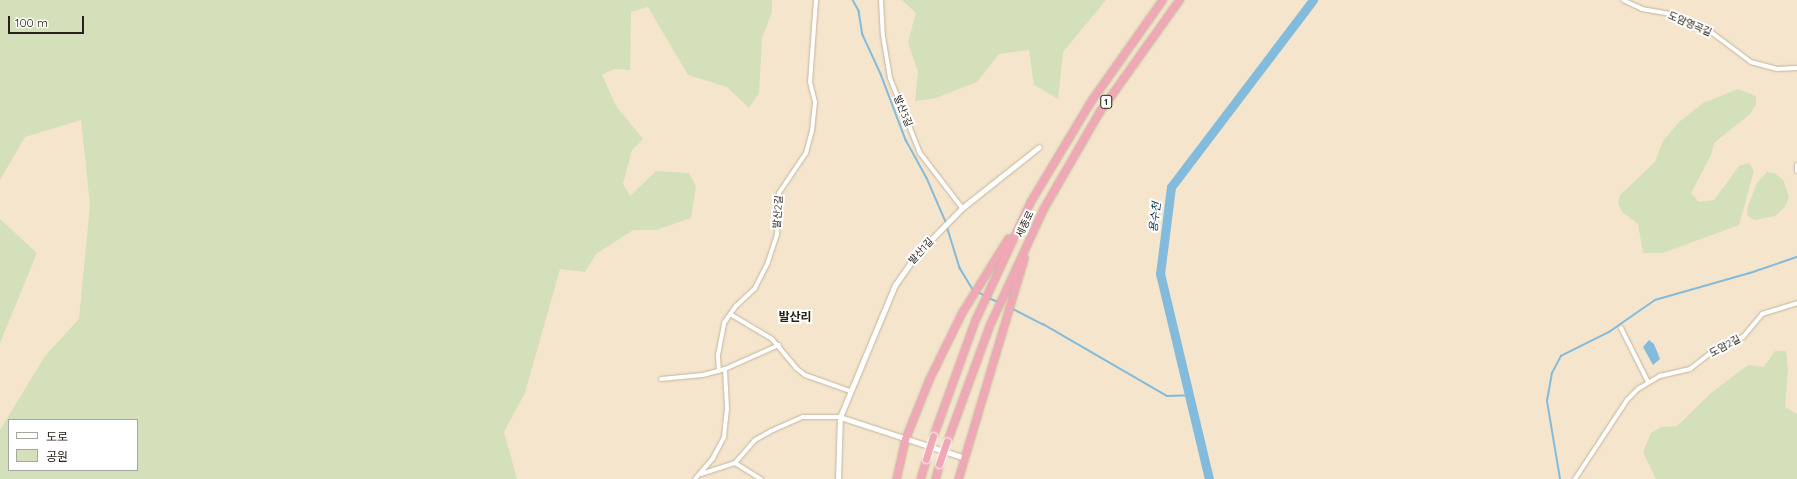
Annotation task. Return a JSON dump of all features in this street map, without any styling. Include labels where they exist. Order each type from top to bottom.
[{"type":"highway","name":"세종로","points":[[920,479],[933,436],[975,320],[1030,202],[1090,102],[1162,0]]},
{"type":"highway","name":"세종로","points":[[935,479],[947,441],[989,326],[1006,286],[1043,209],[1100,112],[1179,0]]},
{"type":"highway","points":[[896,479],[905,439],[926,386],[962,312],[1030,202]]},
{"type":"highway","points":[[958,479],[1014,288],[1043,209]]},
{"type":"street","name":"발산2길","points":[[719,371],[721,337],[730,314],[755,288],[768,262],[777,235],[779,193],[806,153],[812,131],[815,102],[810,82],[816,0]]},
{"type":"street","name":"발산3길","points":[[881,0],[883,36],[890,78],[920,154],[962,208]]},
{"type":"street","name":"도암영곡길","points":[[1623,0],[1642,9],[1670,14],[1706,29],[1752,62],[1777,69],[1797,68]]},
{"type":"street","name":"발산1길","points":[[838,479],[840,417],[895,285],[915,256],[962,208],[1039,148]]},
{"type":"street","points":[[1797,165],[1797,171]]},
{"type":"street","name":"도암2길","points":[[1576,479],[1627,400],[1648,382],[1690,369],[1712,352],[1742,337],[1762,314],[1797,303]]},
{"type":"street","points":[[730,314],[757,328],[779,345],[796,368],[805,375],[850,391]]},
{"type":"street","points":[[1621,328],[1648,382]]},
{"type":"street","points":[[661,379],[703,375],[719,371],[779,345]]},
{"type":"street","points":[[696,478],[716,454],[724,437],[727,408],[725,369]]},
{"type":"street","points":[[696,478],[703,472],[735,463],[755,440],[803,417],[840,417],[965,458]]},
{"type":"street","points":[[735,463],[761,479]]},
{"type":"green space","points":[[0,0],[772,0],[772,12],[762,38],[759,93],[749,108],[727,87],[688,75],[648,7],[631,12],[630,70],[614,69],[602,75],[616,106],[643,139],[632,150],[623,184],[630,196],[656,171],[689,173],[696,186],[691,218],[656,230],[633,230],[596,254],[585,272],[560,269],[525,393],[504,432],[517,479],[0,479],[0,430],[45,356],[79,319],[90,205],[81,120],[25,137],[0,180]]},
{"type":"green space","points":[[902,0],[1106,0],[1063,52],[1058,99],[1034,85],[1029,50],[999,54],[977,82],[936,98],[915,101],[918,72],[908,42],[916,13]]},
{"type":"green space","points":[[1738,89],[1756,96],[1756,104],[1750,114],[1714,143],[1711,155],[1691,193],[1699,202],[1714,200],[1739,166],[1749,163],[1754,171],[1739,225],[1663,253],[1643,253],[1638,224],[1622,212],[1618,203],[1620,195],[1655,162],[1663,141],[1679,122],[1703,103]]},
{"type":"green space","points":[[1767,172],[1775,173],[1783,180],[1789,197],[1785,207],[1775,216],[1754,220],[1747,215],[1748,206],[1757,183]]},
{"type":"green space","points":[[0,219],[37,253],[0,343]]},
{"type":"green space","points":[[1775,351],[1786,351],[1788,369],[1785,407],[1797,414],[1797,479],[1656,479],[1643,452],[1651,433],[1661,427],[1677,426],[1711,393],[1748,365],[1764,367]]},
{"type":"water","points":[[1649,340],[1654,344],[1660,359],[1653,365],[1643,347]]},
{"type":"waterway","points":[[853,0],[859,11],[863,35],[881,74],[906,140],[927,178],[946,222]]},
{"type":"waterway","name":"용수천","points":[[1209,479],[1160,274],[1171,187],[1313,0]]},
{"type":"waterway","points":[[947,226],[960,268],[973,290]]},
{"type":"waterway","points":[[1560,479],[1547,401],[1552,373],[1561,356],[1609,332],[1655,300],[1750,273],[1797,257]]},
{"type":"waterway","points":[[976,291],[984,295]]},
{"type":"waterway","points":[[989,298],[998,302]]},
{"type":"waterway","points":[[1011,308],[1043,324],[1167,396],[1190,395]]},
{"type":"district","name":"발산리","points":[[795,317]]}]
